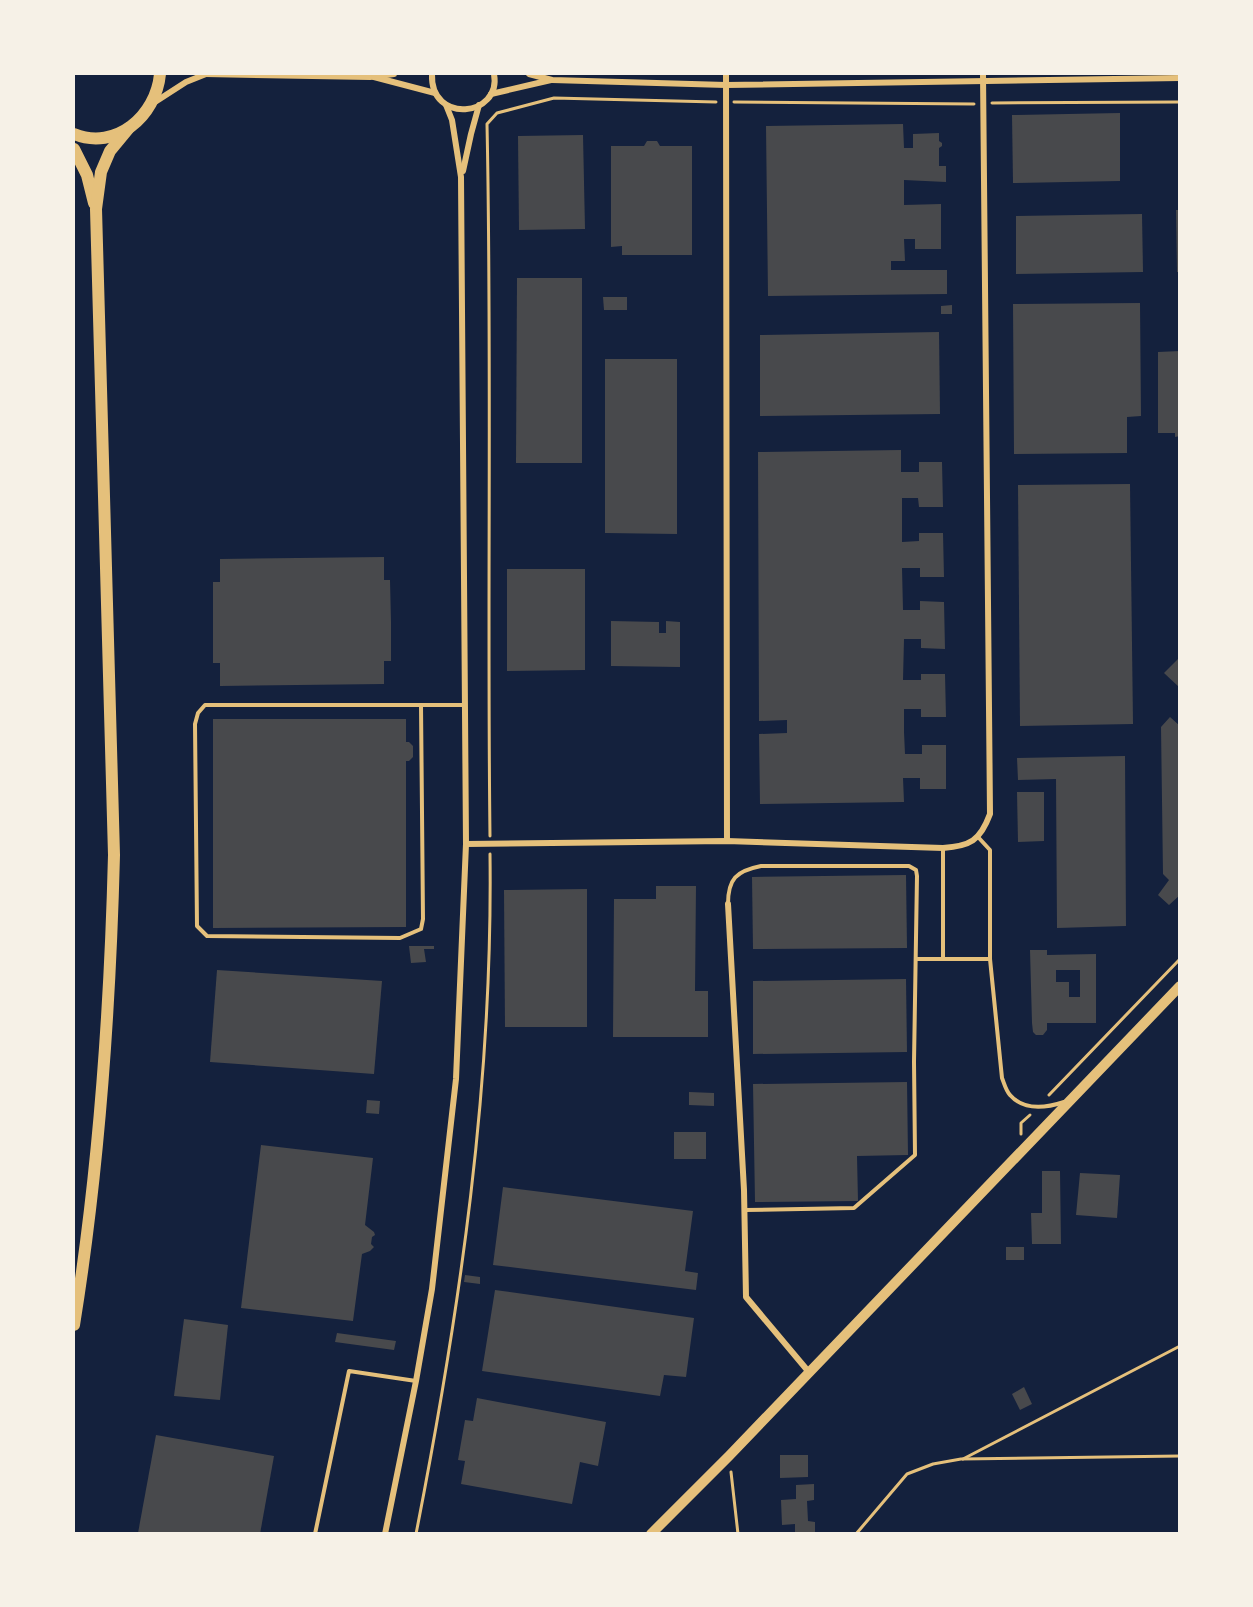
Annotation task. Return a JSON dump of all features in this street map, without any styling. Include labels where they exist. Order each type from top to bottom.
[{"type":"main road","points":[[74,1325],[101,1099],[112,937],[114,855],[96,210],[101,172],[110,151],[129,128],[142,118],[152,104],[159,87],[160,74]]},
{"type":"main road","points":[[74,134],[95,138],[112,135],[129,128]]},
{"type":"main road","points":[[74,149],[87,175],[96,210]]},
{"type":"main road","points":[[651,1533],[729,1456],[1179,986]]},
{"type":"street","points":[[152,104],[177,87],[206,74],[370,77],[394,74]]},
{"type":"street","points":[[385,1533],[432,1289],[456,1079],[466,844],[461,177],[452,120],[446,105],[435,93],[432,74]]},
{"type":"street","points":[[446,105],[459,110],[472,109],[480,105],[490,94],[495,74]]},
{"type":"street","points":[[529,74],[552,80],[726,85],[983,77],[1179,78]]},
{"type":"street","points":[[726,74],[727,842]]},
{"type":"street","points":[[370,77],[435,93]]},
{"type":"street","points":[[466,844],[727,842],[943,848],[962,846],[978,837],[985,828],[990,814],[983,77]]},
{"type":"street","points":[[490,94],[552,80]]},
{"type":"street","points":[[461,177],[480,105]]},
{"type":"street","points":[[728,904],[744,1210],[746,1297],[808,1371]]},
{"type":"lane","points":[[421,705],[423,919],[421,929],[400,938],[207,936],[201,931],[197,926],[195,724],[198,713],[205,705],[421,705],[465,705]]},
{"type":"lane","points":[[978,837],[990,850],[990,959],[1002,1078],[1009,1095],[1022,1104],[1045,1108],[1069,1101]]},
{"type":"lane","points":[[943,848],[943,959]]},
{"type":"lane","points":[[728,904],[728,891],[732,879],[747,869],[760,866],[909,866],[915,870],[917,876],[915,1155],[854,1208],[744,1210]]},
{"type":"lane","points":[[916,959],[990,959]]},
{"type":"lane","points":[[315,1533],[349,1371],[416,1381]]},
{"type":"path","points":[[416,1533],[445,1380],[471,1194],[489,970],[487,124],[497,113],[554,98],[983,104],[1179,102]]},
{"type":"path","points":[[1020,1151],[1021,1124],[1179,959]]},
{"type":"path","points":[[962,1459],[1179,1346]]},
{"type":"path","points":[[729,1456],[738,1533]]},
{"type":"path","points":[[856,1533],[907,1474],[933,1464],[962,1459],[1179,1456]]},
{"type":"building","points":[[1120,113],[1120,181],[1013,183],[1012,115]]},
{"type":"building","points":[[903,124],[904,148],[913,148],[913,134],[939,133],[942,146],[939,148],[939,166],[946,166],[946,182],[904,180],[904,205],[941,204],[941,249],[915,249],[915,239],[904,239],[905,261],[891,261],[891,270],[947,270],[947,294],[768,296],[766,126]]},
{"type":"building","points":[[583,135],[585,229],[519,230],[518,136]]},
{"type":"building","points":[[647,141],[657,141],[660,146],[692,146],[692,255],[622,255],[622,246],[611,247],[611,146],[644,146]]},
{"type":"building","points":[[1176,210],[1180,210],[1180,272],[1177,272]]},
{"type":"building","points":[[1142,214],[1143,272],[1016,274],[1016,216]]},
{"type":"building","points":[[517,278],[582,278],[582,463],[516,463]]},
{"type":"building","points":[[603,297],[627,297],[627,310],[604,310]]},
{"type":"building","points":[[1140,303],[1141,416],[1127,417],[1127,453],[1014,454],[1013,304]]},
{"type":"building","points":[[952,305],[952,314],[941,314],[941,306]]},
{"type":"building","points":[[939,332],[940,414],[760,416],[760,335]]},
{"type":"building","points":[[1180,351],[1180,436],[1175,437],[1175,433],[1158,433],[1158,352]]},
{"type":"building","points":[[605,359],[677,359],[677,534],[605,533]]},
{"type":"building","points":[[901,450],[901,472],[919,472],[919,462],[942,462],[943,507],[919,507],[918,498],[902,498],[902,542],[919,541],[919,533],[943,533],[944,577],[920,577],[920,568],[902,568],[903,610],[920,610],[920,601],[944,602],[945,649],[921,648],[921,639],[904,639],[903,680],[921,680],[921,674],[945,674],[946,717],[921,717],[921,709],[904,709],[904,732],[905,754],[922,754],[922,745],[946,745],[946,789],[920,789],[920,778],[903,778],[904,802],[760,804],[759,734],[787,733],[787,720],[759,721],[758,452]]},
{"type":"building","points":[[1130,484],[1133,724],[1020,726],[1018,485]]},
{"type":"building","points":[[384,557],[384,580],[390,580],[391,661],[384,661],[384,684],[220,686],[220,663],[213,663],[213,582],[220,582],[220,559]]},
{"type":"building","points":[[507,569],[585,569],[585,670],[507,671]]},
{"type":"building","points":[[611,621],[659,622],[659,633],[666,633],[666,621],[680,622],[680,667],[611,666]]},
{"type":"building","points":[[1180,657],[1180,688],[1164,673]]},
{"type":"building","points":[[1170,717],[1180,726],[1180,895],[1169,905],[1158,895],[1169,880],[1163,874],[1161,727]]},
{"type":"building","points":[[213,719],[406,719],[406,742],[413,746],[413,757],[406,761],[406,927],[213,928]]},
{"type":"building","points":[[1125,756],[1126,926],[1057,928],[1056,779],[1018,780],[1017,758]]},
{"type":"building","points":[[1017,792],[1044,792],[1044,841],[1018,842]]},
{"type":"building","points":[[906,875],[907,948],[753,949],[752,877]]},
{"type":"building","points":[[656,886],[696,886],[695,991],[708,991],[708,1037],[613,1037],[614,899],[656,899]]},
{"type":"building","points":[[587,889],[587,1027],[505,1027],[504,890]]},
{"type":"building","points":[[409,946],[434,946],[434,949],[424,949],[426,962],[411,963]]},
{"type":"building","points":[[1030,950],[1047,950],[1047,955],[1096,954],[1096,1023],[1047,1023],[1047,1030],[1043,1035],[1036,1035],[1033,1032]],"holes":[[[1056,970],[1080,970],[1080,997],[1069,997],[1069,982],[1056,982]]]},
{"type":"building","points":[[217,970],[382,981],[374,1074],[210,1062]]},
{"type":"building","points":[[906,979],[907,1052],[753,1054],[753,981]]},
{"type":"building","points":[[907,1082],[908,1155],[857,1156],[858,1201],[755,1202],[753,1084]]},
{"type":"building","points":[[689,1092],[714,1093],[714,1106],[689,1105]]},
{"type":"building","points":[[367,1100],[380,1101],[379,1114],[366,1113]]},
{"type":"building","points":[[674,1132],[706,1132],[706,1159],[674,1159]]},
{"type":"building","points":[[261,1145],[373,1158],[365,1225],[374,1232],[371,1244],[374,1247],[362,1254],[353,1321],[241,1308]]},
{"type":"building","points":[[1042,1171],[1060,1171],[1061,1244],[1032,1244],[1031,1213],[1042,1213]]},
{"type":"building","points":[[1080,1173],[1120,1175],[1117,1218],[1076,1215]]},
{"type":"building","points":[[503,1187],[693,1211],[685,1271],[698,1273],[696,1290],[493,1265]]},
{"type":"building","points":[[1006,1247],[1024,1247],[1024,1260],[1006,1260]]},
{"type":"building","points":[[465,1275],[480,1277],[480,1284],[464,1282]]},
{"type":"building","points":[[495,1290],[694,1318],[686,1377],[664,1375],[660,1396],[482,1371]]},
{"type":"building","points":[[184,1319],[228,1325],[220,1400],[174,1396]]},
{"type":"building","points":[[337,1333],[396,1341],[394,1350],[335,1342]]},
{"type":"building","points":[[1024,1387],[1032,1404],[1020,1410],[1012,1394]]},
{"type":"building","points":[[477,1398],[606,1422],[598,1466],[580,1462],[572,1504],[461,1484],[465,1461],[458,1460],[465,1420],[473,1421]]},
{"type":"building","points":[[156,1435],[274,1456],[260,1534],[138,1533]]},
{"type":"building","points":[[780,1455],[808,1455],[808,1477],[780,1478]]},
{"type":"building","points":[[814,1484],[814,1500],[807,1501],[808,1521],[815,1522],[815,1534],[795,1534],[795,1524],[782,1525],[781,1500],[796,1499],[796,1485]]}]
